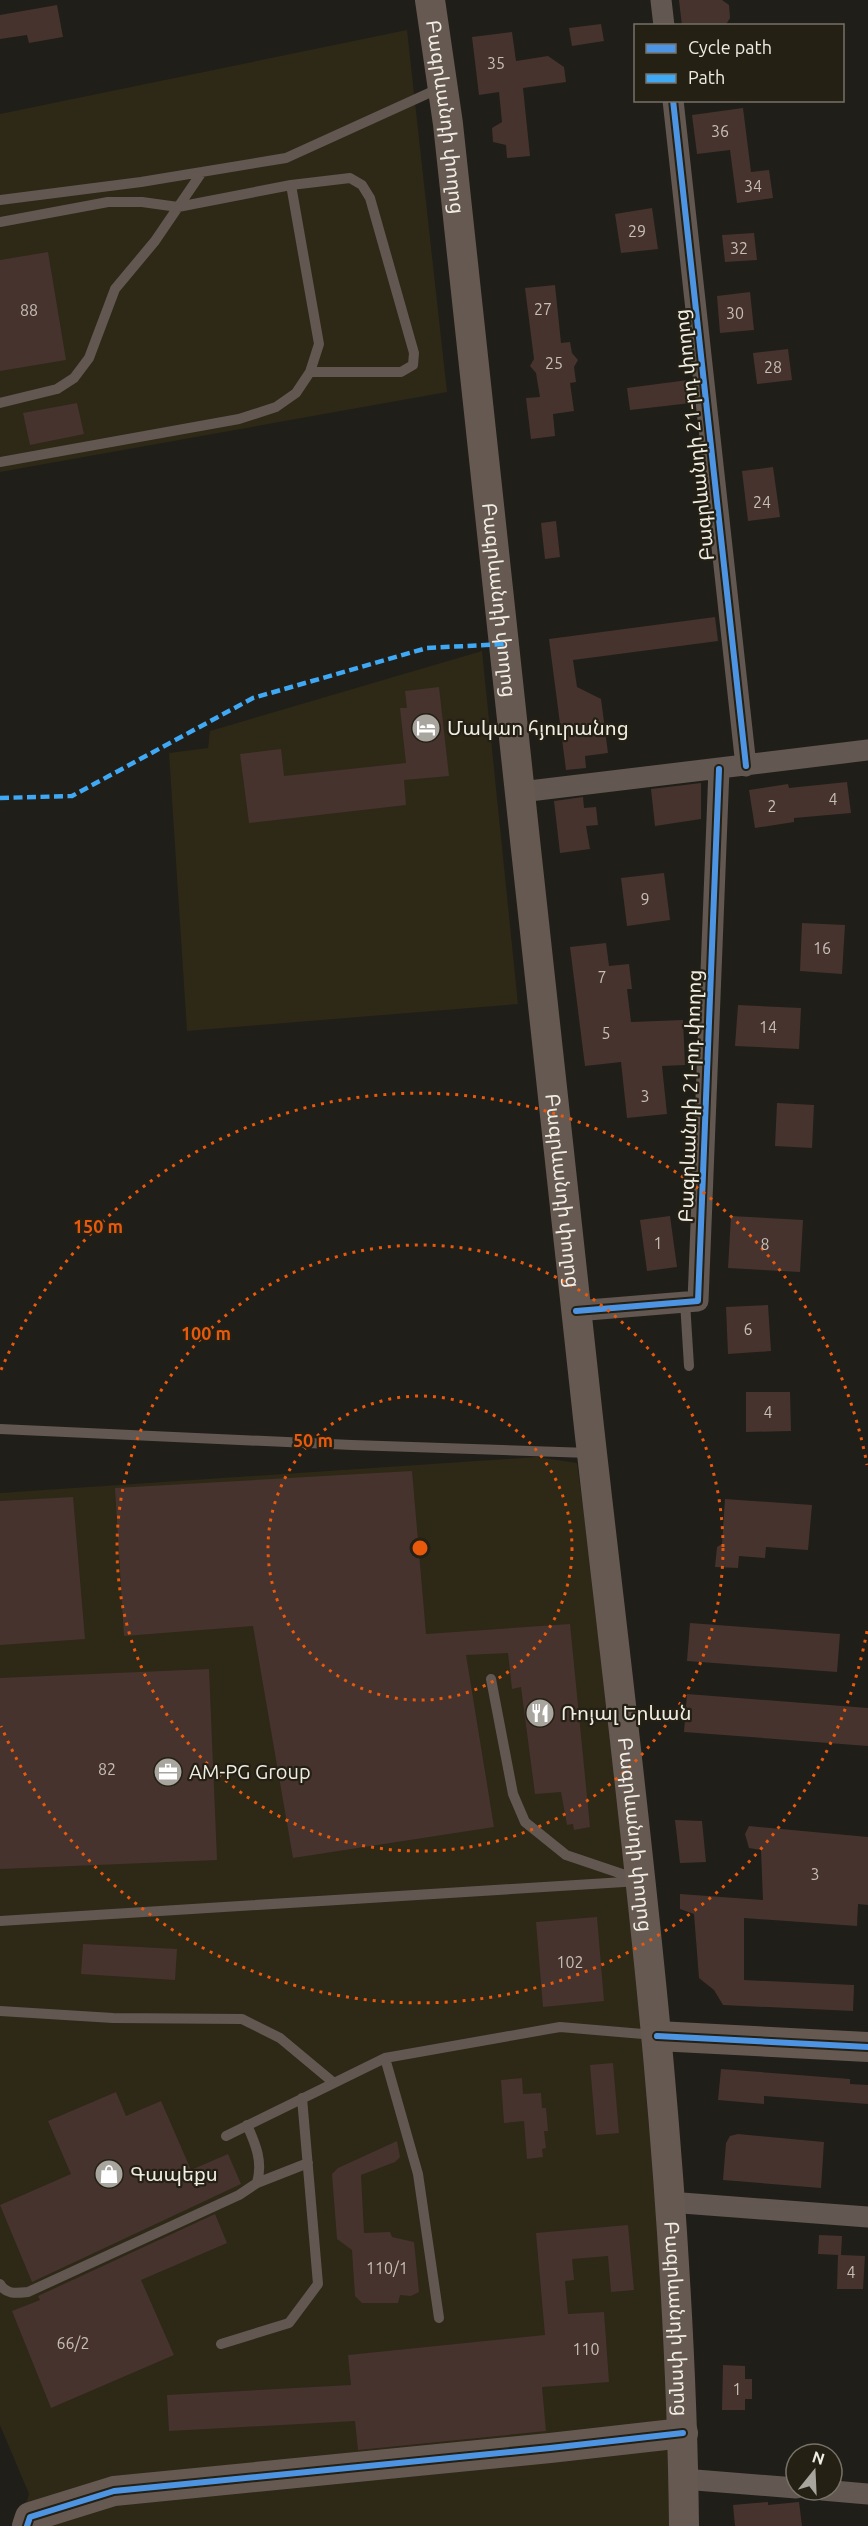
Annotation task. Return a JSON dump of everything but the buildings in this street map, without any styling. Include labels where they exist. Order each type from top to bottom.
[{"type":"main road","name":"Բագրևանդի փողոց","points":[[430,0],[450,136],[576,1311],[657,2036],[683,2433],[684,2526]]},
{"type":"main road","points":[[657,2036],[868,2047]]},
{"type":"main road","points":[[27,2526],[30,2517],[114,2491],[683,2433]]},
{"type":"street","points":[[660,0],[664,24]]},
{"type":"street","name":"Բագրևանդի 21-րդ փողոց","points":[[673,102],[746,766]]},
{"type":"street","points":[[521,792],[868,750]]},
{"type":"street","name":"Բագրևանդի 21-րդ փողոց","points":[[685,1302],[698,1301],[719,769]]},
{"type":"street","points":[[576,1311],[685,1302]]},
{"type":"street","points":[[669,2202],[868,2217]]},
{"type":"street","points":[[683,2479],[784,2487]]},
{"type":"street","points":[[844,2492],[868,2494]]},
{"type":"lane","points":[[0,200],[286,158],[442,86]]},
{"type":"lane","points":[[0,403],[57,389],[74,378],[89,358],[115,289],[155,242],[202,172]]},
{"type":"lane","points":[[0,222],[108,202],[142,202],[178,207],[291,185],[350,178],[362,185],[369,198],[414,353],[413,365],[401,372],[310,372]]},
{"type":"lane","points":[[0,462],[239,419],[276,407],[296,393],[310,372],[319,344],[291,185]]},
{"type":"lane","points":[[685,1302],[689,1366]]},
{"type":"lane","points":[[0,1429],[340,1445],[592,1453]]},
{"type":"lane","points":[[491,1679],[513,1794],[525,1822],[566,1855],[640,1881]]},
{"type":"lane","points":[[0,1922],[640,1881]]},
{"type":"lane","points":[[0,2011],[112,2018],[242,2019],[280,2038],[333,2083]]},
{"type":"lane","points":[[226,2136],[385,2058],[560,2027],[657,2036]]},
{"type":"lane","points":[[385,2058],[418,2174],[439,2318]]},
{"type":"lane","points":[[221,2344],[290,2323],[318,2284],[302,2098]]},
{"type":"lane","points":[[248,2125],[258,2147],[260,2171],[257,2183]]},
{"type":"lane","points":[[0,2284],[2,2288],[13,2293],[28,2292],[239,2195],[257,2183],[308,2163]]},
{"type":"shaded area","points":[[407,30],[447,392],[0,472],[0,114]]},
{"type":"shaded area","points":[[482,651],[518,1004],[187,1031],[169,753],[208,748],[210,731]]},
{"type":"shaded area","points":[[537,1457],[577,1463],[593,1583],[643,2000],[677,2526],[19,2526],[29,2494],[0,2425],[0,1493]]},
{"type":"marked path","points":[[0,798],[72,796],[253,698],[427,648],[505,644]]},
{"type":"cycle path","points":[[673,102],[746,766]]},
{"type":"cycle path","points":[[576,1311],[698,1301],[719,769]]},
{"type":"cycle path","points":[[657,2036],[868,2047]]},
{"type":"cycle path","points":[[27,2526],[30,2517],[114,2491],[683,2433]]},
{"type":"place","name":"Մակաո հյուրանոց","points":[[426,728]]},
{"type":"place","name":"Ռոյալ Երևան","points":[[540,1713]]},
{"type":"place","name":"AM-PG Group","points":[[168,1772]]},
{"type":"place","name":"Գապեքս","points":[[109,2174]]}]
